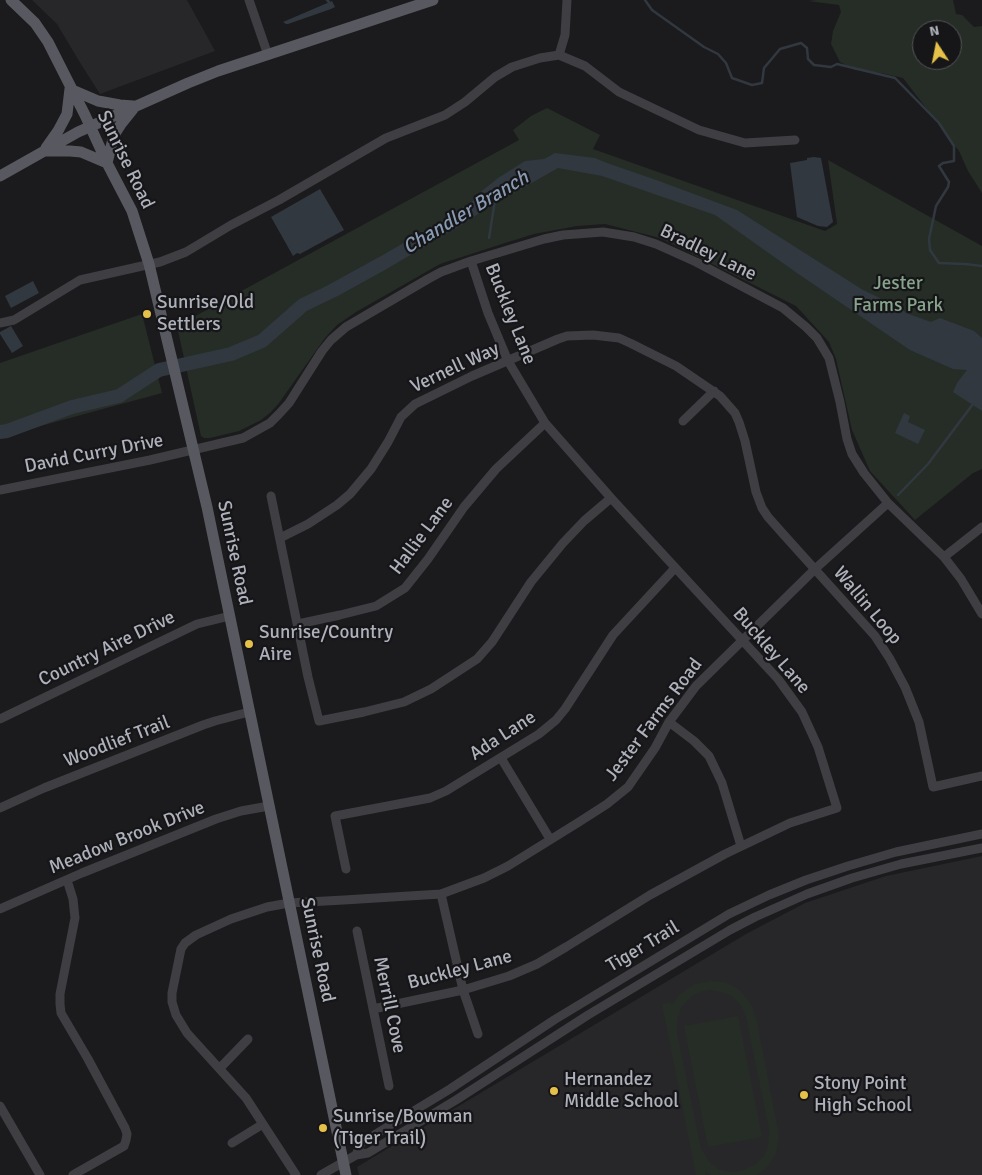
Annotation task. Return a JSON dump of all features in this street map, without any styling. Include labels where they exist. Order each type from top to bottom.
[{"type":"main road","name":"Sunrise Road","points":[[11,0],[35,23],[48,42],[132,211],[149,264],[207,508],[346,1175]]},
{"type":"main road","points":[[0,176],[90,127],[218,71],[433,0]]},
{"type":"main road","points":[[43,151],[63,123],[67,114],[70,89],[98,102],[120,106],[135,106]]},
{"type":"main road","points":[[43,151],[81,152],[107,163],[114,135],[135,106]]},
{"type":"street","points":[[249,0],[268,55]]},
{"type":"street","points":[[559,55],[565,36],[567,0]]},
{"type":"street","points":[[0,323],[14,320],[80,280],[160,262],[186,252],[230,225],[279,200],[386,138],[445,115],[465,102],[495,77],[512,67],[540,58],[559,55],[585,66],[619,92],[699,130],[745,144],[795,140]]},
{"type":"street","name":"Bradley Lane","points":[[194,450],[243,438],[270,423],[289,403],[326,346],[346,327],[441,272],[520,246],[563,235],[603,232],[617,234],[656,244],[696,262],[783,308],[817,338],[829,358],[852,454],[864,473],[888,503],[944,557],[961,579],[982,614]]},
{"type":"street","name":"Buckley Lane","points":[[373,1009],[463,990],[509,976],[537,964],[650,895],[741,846],[790,823],[837,808],[818,747],[802,712],[778,679],[611,498],[545,423],[508,361],[488,313],[471,261]]},
{"type":"street","name":"Vernell Way","points":[[280,538],[308,524],[350,494],[371,469],[401,418],[415,404],[472,376],[558,339],[579,335],[593,335],[619,338],[676,366],[714,391],[727,404],[735,413],[739,422],[756,492],[762,508],[815,569]]},
{"type":"street","points":[[683,421],[714,391]]},
{"type":"street","name":"Hallie Lane","points":[[298,624],[376,606],[404,588],[428,559],[470,499],[496,469],[545,423]]},
{"type":"street","name":"David Curry Drive","points":[[0,490],[194,450]]},
{"type":"street","points":[[271,496],[308,677],[319,721],[404,702],[431,689],[477,659],[492,642],[531,582],[563,542],[611,498]]},
{"type":"street","name":"Jester Farms Road","points":[[296,1175],[255,1110],[220,1068],[187,1033],[174,1011],[172,993],[181,949],[196,935],[231,919],[289,902],[441,894],[484,878],[508,866],[579,822],[607,804],[628,787],[655,748],[669,722],[696,686],[815,569],[888,503]]},
{"type":"street","points":[[944,557],[982,527]]},
{"type":"street","name":"Ada Lane","points":[[346,869],[335,816],[430,798],[446,791],[539,734],[556,720],[565,709],[613,635],[675,568]]},
{"type":"street","name":"Wallin Loop","points":[[815,569],[874,636],[890,658],[905,687],[919,722],[933,787],[982,776]]},
{"type":"street","name":"Country Aire Drive","points":[[0,719],[197,624],[230,616]]},
{"type":"street","name":"Woodlief Trail","points":[[0,808],[44,788],[215,720],[249,712]]},
{"type":"street","points":[[669,722],[694,741],[709,756],[722,783],[741,846]]},
{"type":"street","points":[[501,758],[550,840]]},
{"type":"street","name":"Meadow Brook Drive","points":[[0,909],[216,819],[241,811],[269,806]]},
{"type":"street","name":"Tiger Trail","points":[[356,1155],[361,1143],[450,1089],[554,1020],[729,914],[806,880],[848,866],[896,852],[982,834]]},
{"type":"street","name":"Tiger Trail","points":[[321,1175],[356,1155],[368,1153],[456,1100],[596,1010],[730,930],[756,917],[807,894],[852,878],[902,864],[982,848]]},
{"type":"street","points":[[67,880],[73,899],[75,918],[60,994],[61,1013],[88,1058],[127,1134],[124,1146],[73,1175]]},
{"type":"street","points":[[441,894],[463,990],[478,1034]]},
{"type":"street","name":"Merrill Cove","points":[[357,932],[389,1086]]},
{"type":"street","points":[[220,1068],[248,1039]]},
{"type":"street","points":[[0,1106],[40,1175]]},
{"type":"street","points":[[232,1143],[263,1124]]},
{"type":"shaded area","points":[[32,0],[187,0],[215,51],[100,94],[57,24]]},
{"type":"shaded area","points":[[332,1],[335,7],[331,9],[288,24],[283,22]]},
{"type":"shaded area","points":[[555,153],[595,158],[737,210],[863,290],[901,308],[906,313],[931,322],[940,318],[974,331],[982,338],[982,411],[953,392],[967,370],[953,369],[910,350],[715,215],[602,176],[558,168],[484,210],[473,197],[525,161],[544,159]]},
{"type":"shaded area","points":[[814,157],[821,158],[833,222],[827,227],[818,226],[797,217],[790,163]]},
{"type":"shaded area","points":[[320,189],[344,230],[293,256],[271,217]]},
{"type":"shaded area","points":[[33,281],[39,293],[11,308],[5,296]]},
{"type":"shaded area","points":[[11,326],[23,346],[12,353],[0,334],[0,332]]},
{"type":"shaded area","points":[[904,413],[910,416],[908,422],[925,430],[918,444],[895,433]]},
{"type":"shaded area","name":"Stony Point High School","points":[[982,856],[982,1175],[359,1175],[357,1167],[746,934],[805,903],[886,876]]},
{"type":"green space","points":[[953,0],[956,14],[962,15],[974,27],[982,26],[982,193],[968,171],[959,151],[903,78],[855,70],[840,62],[831,44],[833,31],[841,12],[839,5],[808,1]]},
{"type":"green space","name":"Jester Farms Park","points":[[547,108],[600,135],[593,149],[825,231],[837,224],[828,160],[982,246],[982,469],[973,473],[915,520],[870,471],[852,430],[836,359],[829,342],[796,306],[660,238],[605,224],[577,226],[534,234],[440,264],[356,312],[337,325],[325,338],[279,403],[261,420],[239,431],[210,438],[201,436],[177,326],[519,140],[513,130],[531,116]]},
{"type":"green space","points":[[142,314],[162,393],[0,437],[0,363]]},
{"type":"green space","points":[[710,981],[724,982],[737,988],[751,1004],[756,1017],[779,1135],[775,1155],[767,1167],[757,1175],[711,1175],[705,1171],[706,1175],[696,1175],[662,1004],[671,1002],[672,1005],[679,995],[696,984]],"holes":[[[710,990],[732,996],[745,1013],[769,1129],[768,1146],[764,1156],[756,1164],[741,1171],[730,1172],[719,1169],[710,1163],[701,1149],[677,1033],[677,1021],[680,1011],[690,998],[700,992]]]},
{"type":"green space","points":[[738,1016],[762,1137],[708,1147],[684,1026]]},
{"type":"waterway","points":[[645,0],[652,10],[704,47],[718,54],[726,63],[732,78],[752,85],[762,83],[764,68],[780,49],[801,43],[807,48],[808,59],[814,65],[831,67],[837,64],[895,78],[939,123],[954,146],[954,161],[943,163],[939,166],[949,182],[948,187],[936,206],[929,239],[930,250],[939,263],[982,266]]},
{"type":"waterway","name":"Chandler Branch","points":[[0,432],[72,407],[119,396],[159,370],[231,354],[262,341],[303,305],[383,263],[458,219],[494,195]]},
{"type":"waterway","points":[[489,238],[495,200]]},
{"type":"waterway","points":[[898,495],[928,464],[973,404]]},
{"type":"place","name":"Sunrise/Old Settlers","points":[[147,314]]},
{"type":"place","name":"Sunrise/Country Aire","points":[[249,644]]},
{"type":"place","name":"Hernandez Middle School","points":[[554,1091]]},
{"type":"place","name":"Stony Point High School","points":[[804,1095]]},
{"type":"place","name":"Sunrise/Bowman (Tiger Trail)","points":[[323,1128]]}]
